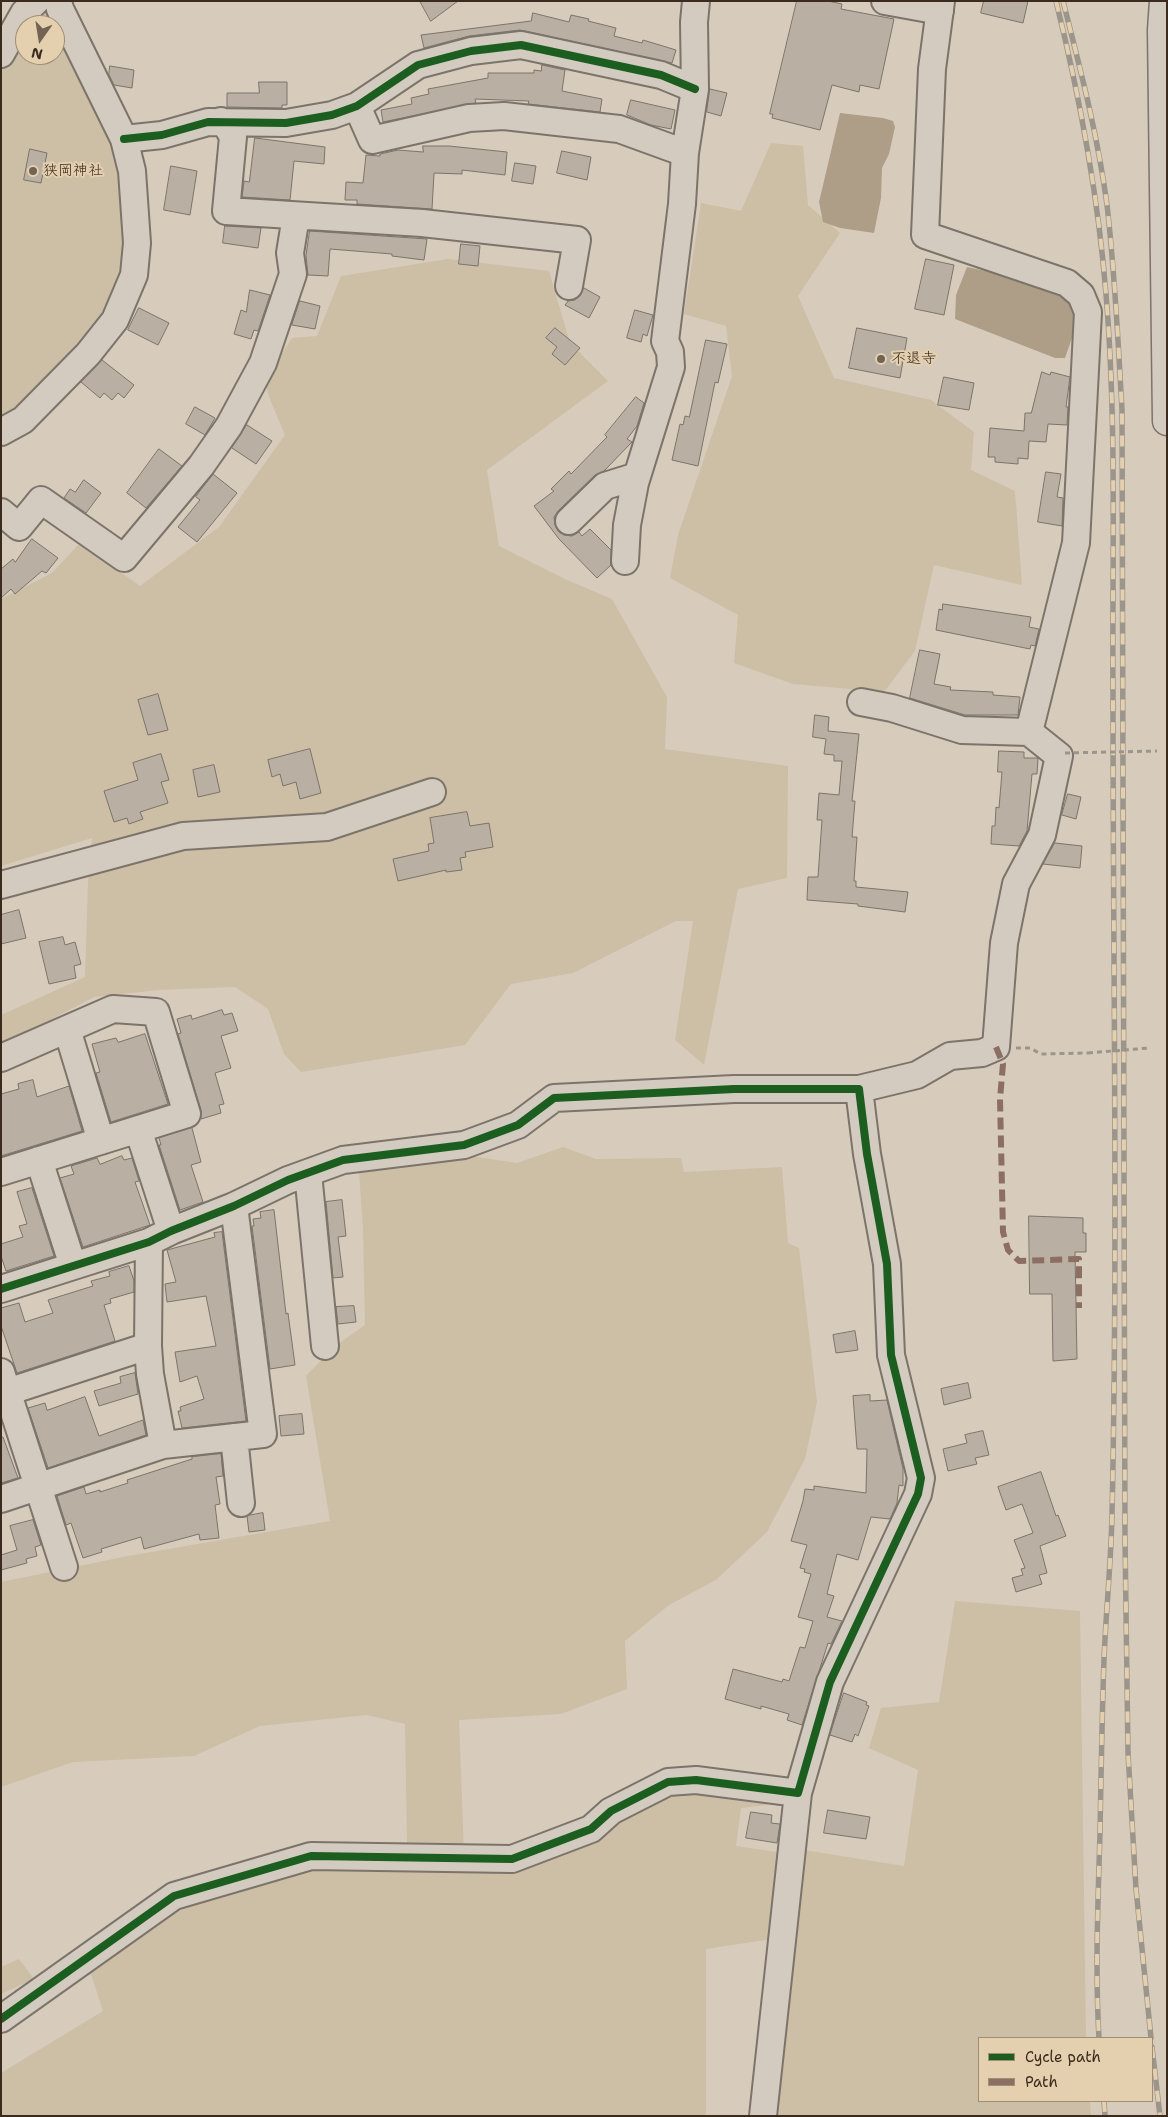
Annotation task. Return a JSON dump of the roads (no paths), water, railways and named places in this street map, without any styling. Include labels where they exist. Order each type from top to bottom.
[{"type":"highway","points":[[1164,1],[1162,30],[1167,421]]},
{"type":"street","points":[[2,51],[24,13],[36,1]]},
{"type":"street","points":[[1,432],[23,420],[88,354],[115,320],[134,275],[138,243],[132,171],[124,139],[60,9],[58,1]]},
{"type":"street","points":[[625,561],[627,525],[637,476],[671,367],[670,352],[665,341],[682,204],[685,153],[695,89],[694,22],[696,1]]},
{"type":"street","points":[[884,1],[941,6],[932,69],[925,235],[1067,283],[1081,295],[1088,312],[1076,543],[1030,732]]},
{"type":"street","points":[[124,139],[162,134],[208,122],[286,123],[332,115],[357,106],[418,65],[471,51],[521,44],[661,75],[695,89]]},
{"type":"street","points":[[357,106],[372,140],[469,118],[504,116],[619,129],[685,153]]},
{"type":"street","points":[[221,121],[228,128],[233,138],[226,211],[422,223],[577,240],[570,286]]},
{"type":"street","points":[[1,512],[19,527],[41,500],[124,558],[200,466],[229,426],[263,363],[293,274],[290,253],[296,216]]},
{"type":"street","points":[[568,521],[605,486],[637,476]]},
{"type":"street","points":[[1,1289],[160,1237],[308,1173],[343,1160],[464,1145],[518,1125],[554,1098],[734,1089],[859,1089],[917,1075],[950,1056],[982,1053],[996,1047],[1004,943],[1016,884],[1042,835],[1060,756],[1030,732],[962,730],[892,708],[861,702]]},
{"type":"street","points":[[1,885],[183,836],[327,827],[432,792]]},
{"type":"street","points":[[1,1058],[113,1009],[156,1012],[187,1114],[1,1172]]},
{"type":"street","points":[[68,1029],[101,1141]]},
{"type":"street","points":[[764,2116],[798,1793],[830,1682],[918,1494],[921,1478],[892,1356],[887,1264],[867,1154],[859,1089]]},
{"type":"street","points":[[138,1130],[160,1237],[148,1346],[150,1374],[163,1445]]},
{"type":"street","points":[[39,1160],[73,1266]]},
{"type":"street","points":[[308,1173],[325,1346]]},
{"type":"street","points":[[1,1499],[163,1445],[263,1434],[234,1206]]},
{"type":"street","points":[[64,1567],[3,1386],[148,1346]]},
{"type":"street","points":[[234,1437],[241,1502]]},
{"type":"street","points":[[1,2019],[174,1896],[311,1856],[512,1859],[591,1829],[611,1811],[668,1782],[696,1780],[798,1793]]},
{"type":"railway","points":[[1056,1],[1073,74],[1093,183],[1103,257],[1112,394],[1115,1310],[1111,1551],[1104,1659],[1098,1910],[1097,1987],[1099,2037]]},
{"type":"railway","points":[[1063,1],[1094,128],[1107,205],[1122,410],[1125,1539],[1128,1753],[1136,1889],[1151,2037]]},
{"type":"railway","points":[[1153,2056],[1160,2116]]},
{"type":"railway","points":[[1104,2102],[1105,2116]]},
{"type":"place","name":"狭岡神社","points":[[33,171]]},
{"type":"place","name":"不退寺","points":[[881,359]]}]
